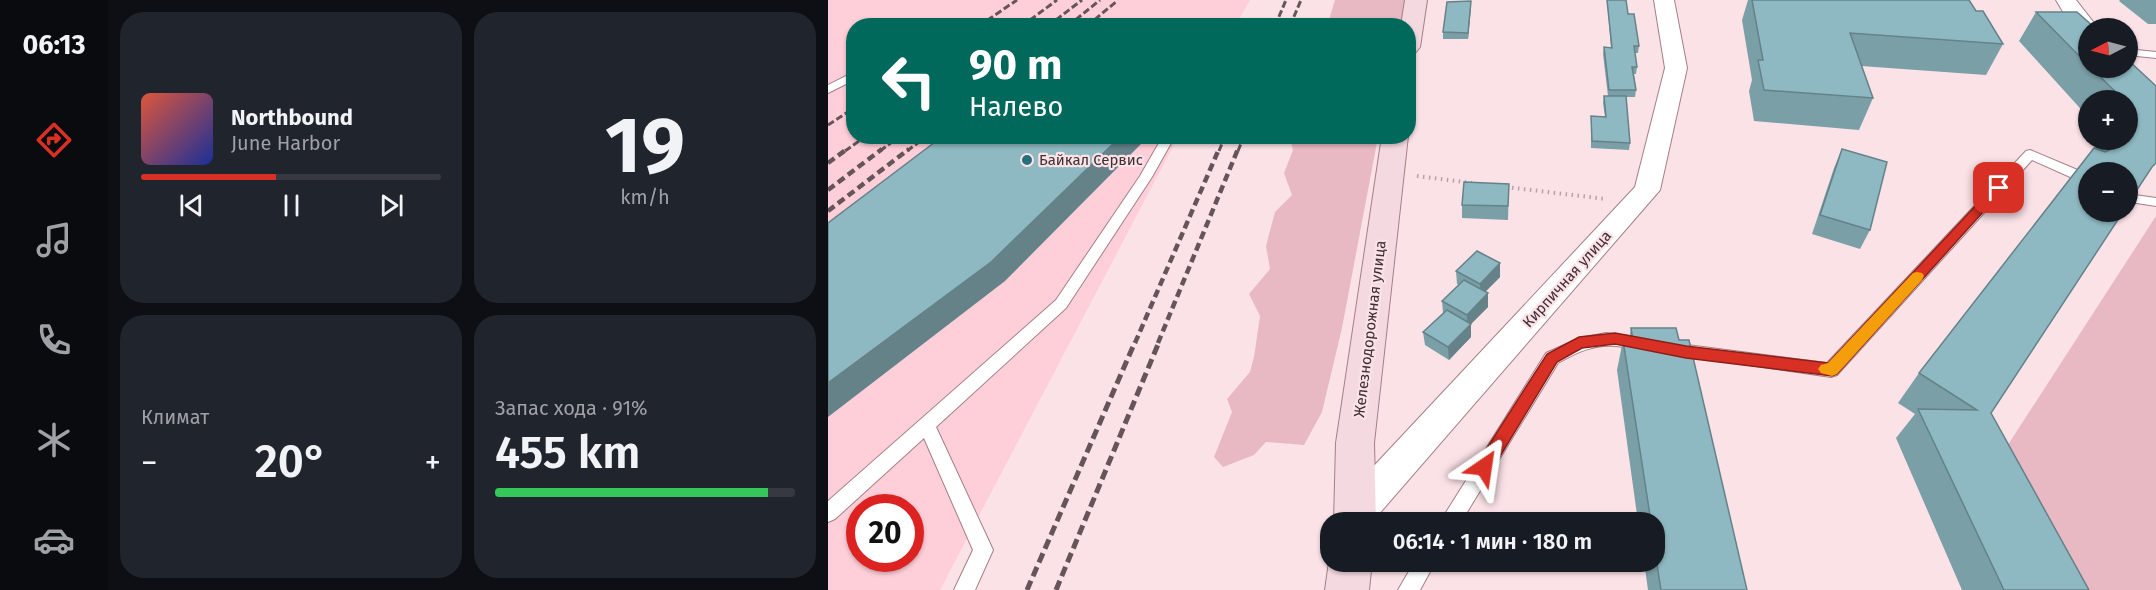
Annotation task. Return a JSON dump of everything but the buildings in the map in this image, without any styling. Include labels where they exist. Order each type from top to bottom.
[{"type":"street","points":[[1413,18],[1416,0]]},
{"type":"street","name":"Кирпичная улица","points":[[1360,512],[1647,190],[1676,68],[1664,0]]},
{"type":"street","points":[[2066,0],[2078,18]]},
{"type":"street","name":"Железнодорожная улица","points":[[1356,512],[1355,443],[1394,144]]},
{"type":"street","points":[[1347,590],[1349,572]]},
{"type":"lane","points":[[2138,53],[2156,55]]},
{"type":"lane","points":[[828,90],[846,80]]},
{"type":"lane","points":[[828,513],[1061,304],[1146,177],[1165,144]]},
{"type":"lane","points":[[1456,512],[1552,358],[1579,342],[1615,338],[1686,352],[1832,370],[2030,154],[2078,175]]},
{"type":"lane","points":[[2138,199],[2156,202]]},
{"type":"lane","points":[[927,425],[983,550],[964,590]]},
{"type":"lane","points":[[1408,590],[1419,572]]},
{"type":"path","points":[[1389,173],[1483,184]]},
{"type":"path","points":[[1495,186],[1636,203]]},
{"type":"shaded area","points":[[828,0],[1250,0],[1240,18],[846,18],[846,144],[1174,144],[940,590],[828,590]]},
{"type":"shaded area","points":[[1335,0],[1406,0],[1404,18],[1329,18]]},
{"type":"shaded area","points":[[1292,144],[1377,144],[1342,328],[1322,412],[1304,445],[1266,442],[1254,455],[1223,467],[1214,457],[1232,412],[1227,399],[1250,372],[1254,357],[1260,316],[1249,294],[1270,269],[1266,246],[1275,212],[1292,195],[1284,173],[1293,150]]},
{"type":"shaded area","points":[[2156,216],[2156,590],[2075,590],[2004,451]]},
{"type":"railway","points":[[991,18],[1017,0]]},
{"type":"railway","points":[[1033,18],[1057,0]]},
{"type":"railway","points":[[1058,18],[1082,0]]},
{"type":"railway","points":[[1078,18],[1100,0]]},
{"type":"railway","points":[[1278,18],[1286,0]]},
{"type":"railway","points":[[1293,18],[1301,0]]},
{"type":"railway","points":[[1097,18],[1117,1]]},
{"type":"railway","points":[[828,125],[846,113]]},
{"type":"railway","points":[[845,151],[855,144]]},
{"type":"railway","points":[[880,151],[889,144]]},
{"type":"railway","points":[[907,151],[916,144]]},
{"type":"railway","points":[[1219,151],[1222,144]]},
{"type":"railway","points":[[1238,151],[1241,144]]},
{"type":"railway","points":[[828,163],[847,149]]},
{"type":"railway","points":[[828,190],[882,149]]},
{"type":"railway","points":[[828,211],[909,149]]},
{"type":"railway","points":[[1135,343],[1219,149]]},
{"type":"railway","points":[[1158,343],[1238,149]]},
{"type":"railway","points":[[1027,590],[1135,342]]},
{"type":"railway","points":[[1056,590],[1159,342]]},
{"type":"slow traffic","points":[[1826,369],[1832,370],[1917,276]]},
{"type":"place","name":"Байкал Сервис","points":[[1027,160]]},
{"type":"route","points":[[1484,467],[1552,358],[1579,342],[1615,338],[1686,352],[1832,370],[1999,188]]}]
